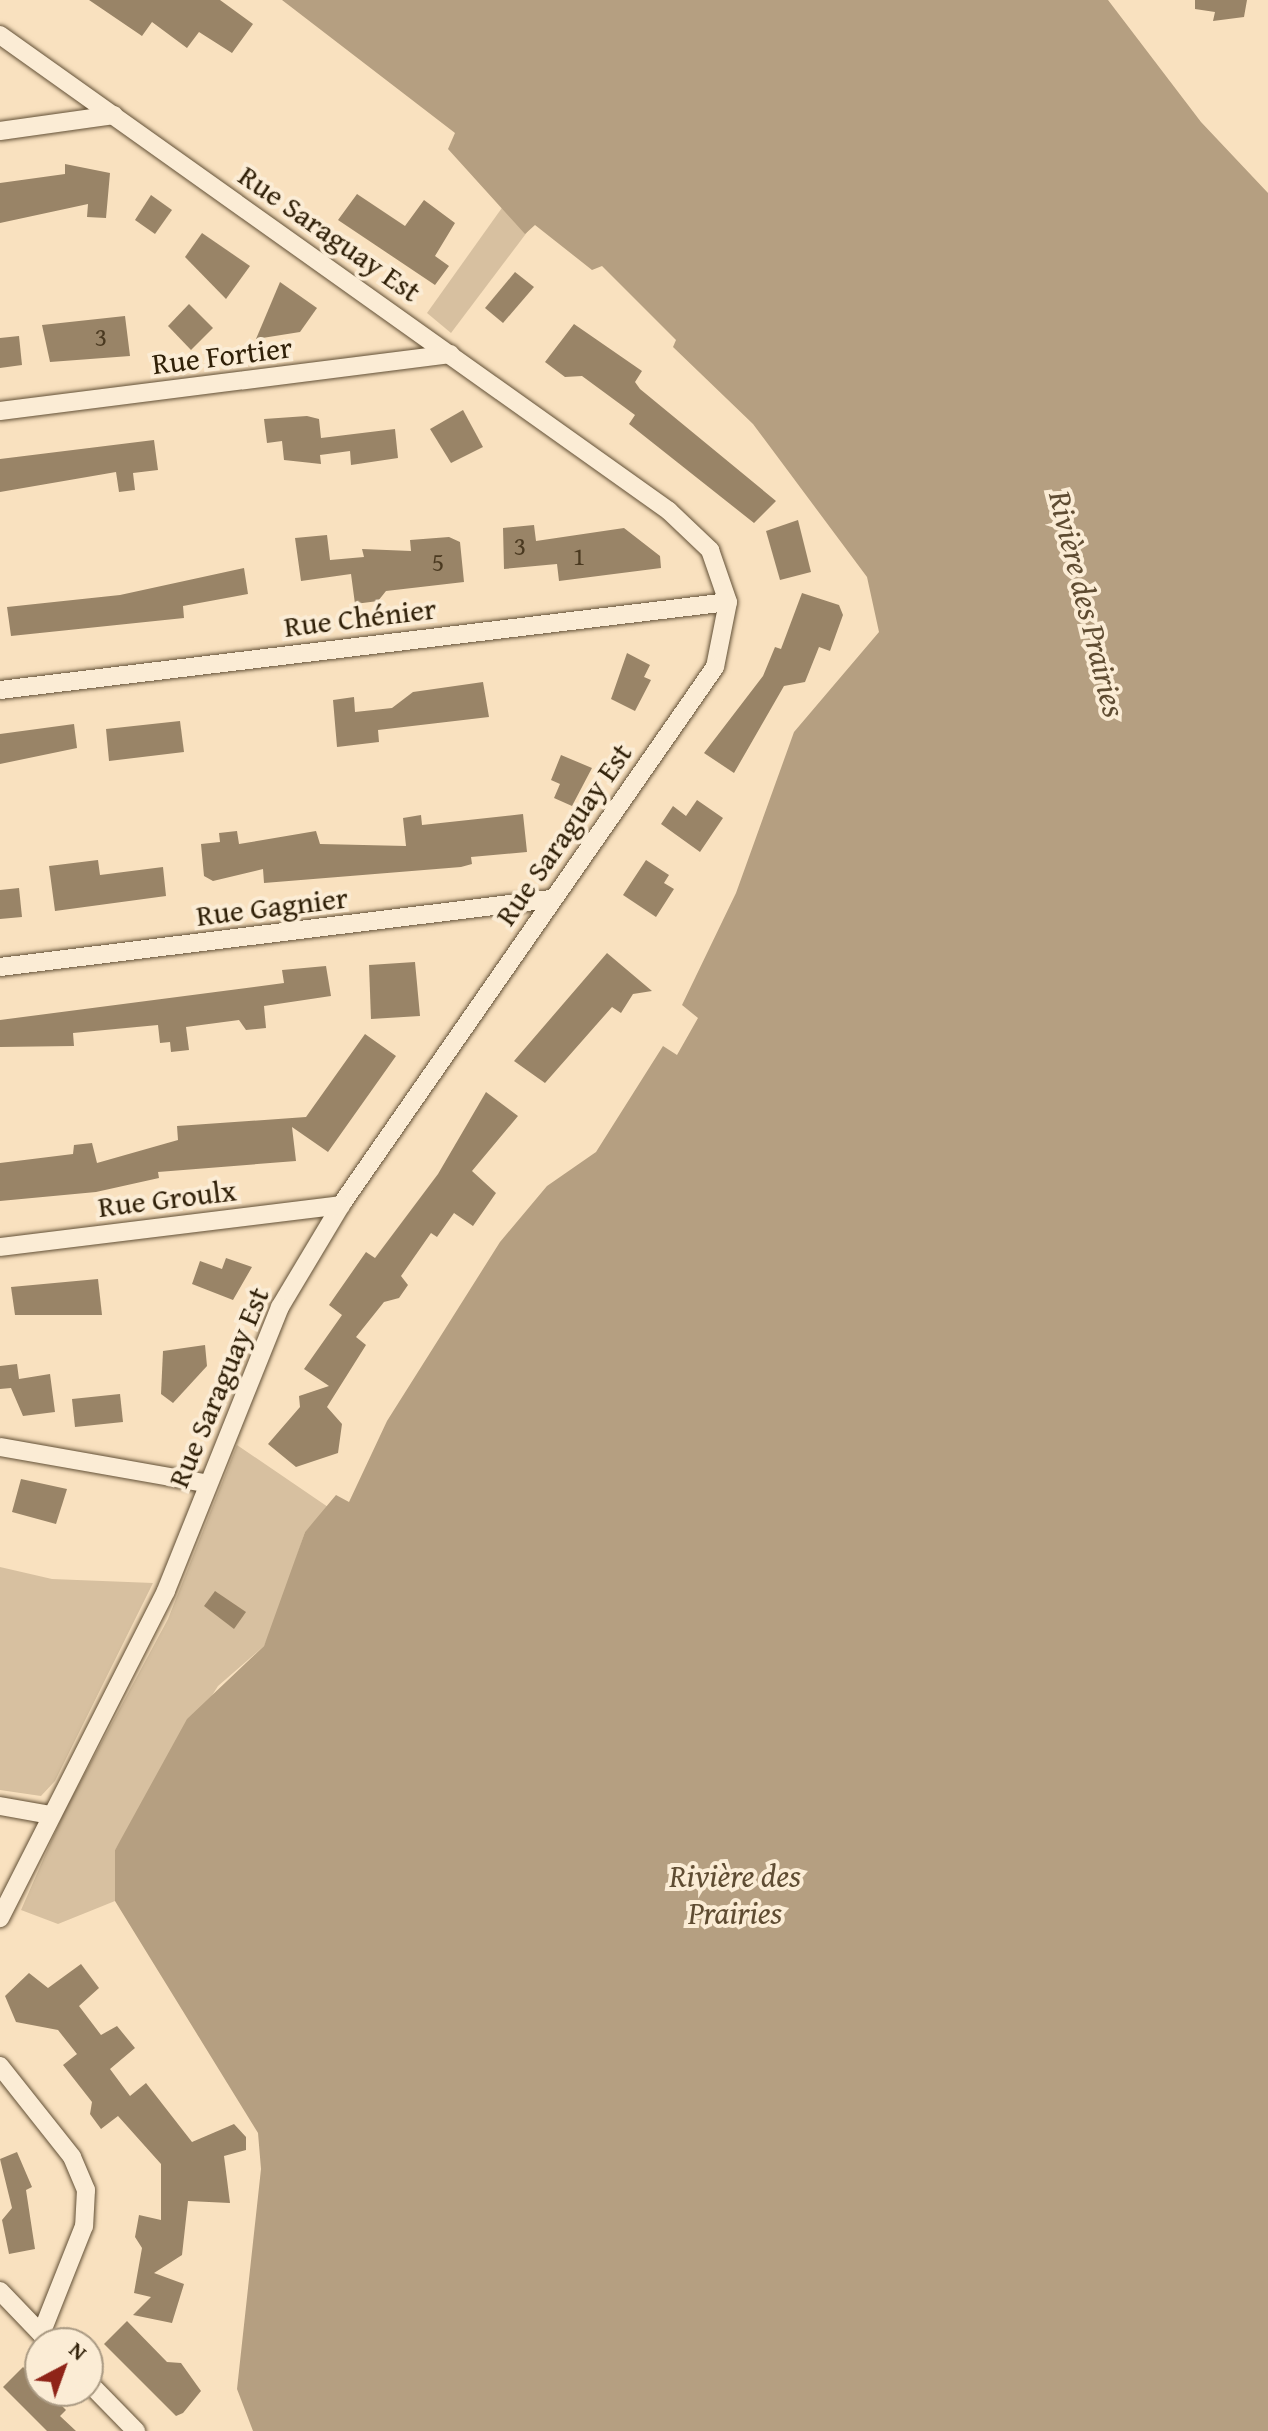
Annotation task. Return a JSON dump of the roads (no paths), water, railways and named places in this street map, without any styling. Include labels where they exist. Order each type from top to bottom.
[{"type":"street","name":"Rue Saraguay Est","points":[[0,35],[692,530],[710,550],[728,602],[715,667],[341,1205],[280,1307],[204,1483],[166,1591],[0,1918]]},
{"type":"street","points":[[0,131],[114,115]]},
{"type":"street","name":"Rue Fortier","points":[[0,411],[450,354]]},
{"type":"street","name":"Rue Chénier","points":[[0,690],[728,602]]},
{"type":"street","name":"Rue Gagnier","points":[[0,967],[551,899]]},
{"type":"street","name":"Rue Groulx","points":[[0,1247],[341,1205]]},
{"type":"street","points":[[0,1447],[204,1483]]},
{"type":"street","points":[[0,1806],[51,1815]]},
{"type":"street","points":[[0,2066],[72,2157],[86,2190],[84,2226],[50,2327]]},
{"type":"street","points":[[0,2291],[34,2327]]},
{"type":"street","points":[[104,2398],[136,2431]]},
{"type":"water","name":"Rivière des Prairies","points":[[282,0],[1108,0],[1201,122],[1268,193],[1268,2431],[253,2431],[237,2389],[261,2169],[258,2133],[115,1901],[115,1850],[187,1719],[264,1646],[305,1532],[336,1495],[349,1502],[387,1421],[500,1242],[547,1186],[596,1152],[663,1046],[677,1055],[698,1018],[682,1005],[736,893],[794,732],[879,632],[867,577],[753,424],[673,347],[676,340],[602,266],[592,270],[535,225],[525,234],[448,149],[455,133]]}]
